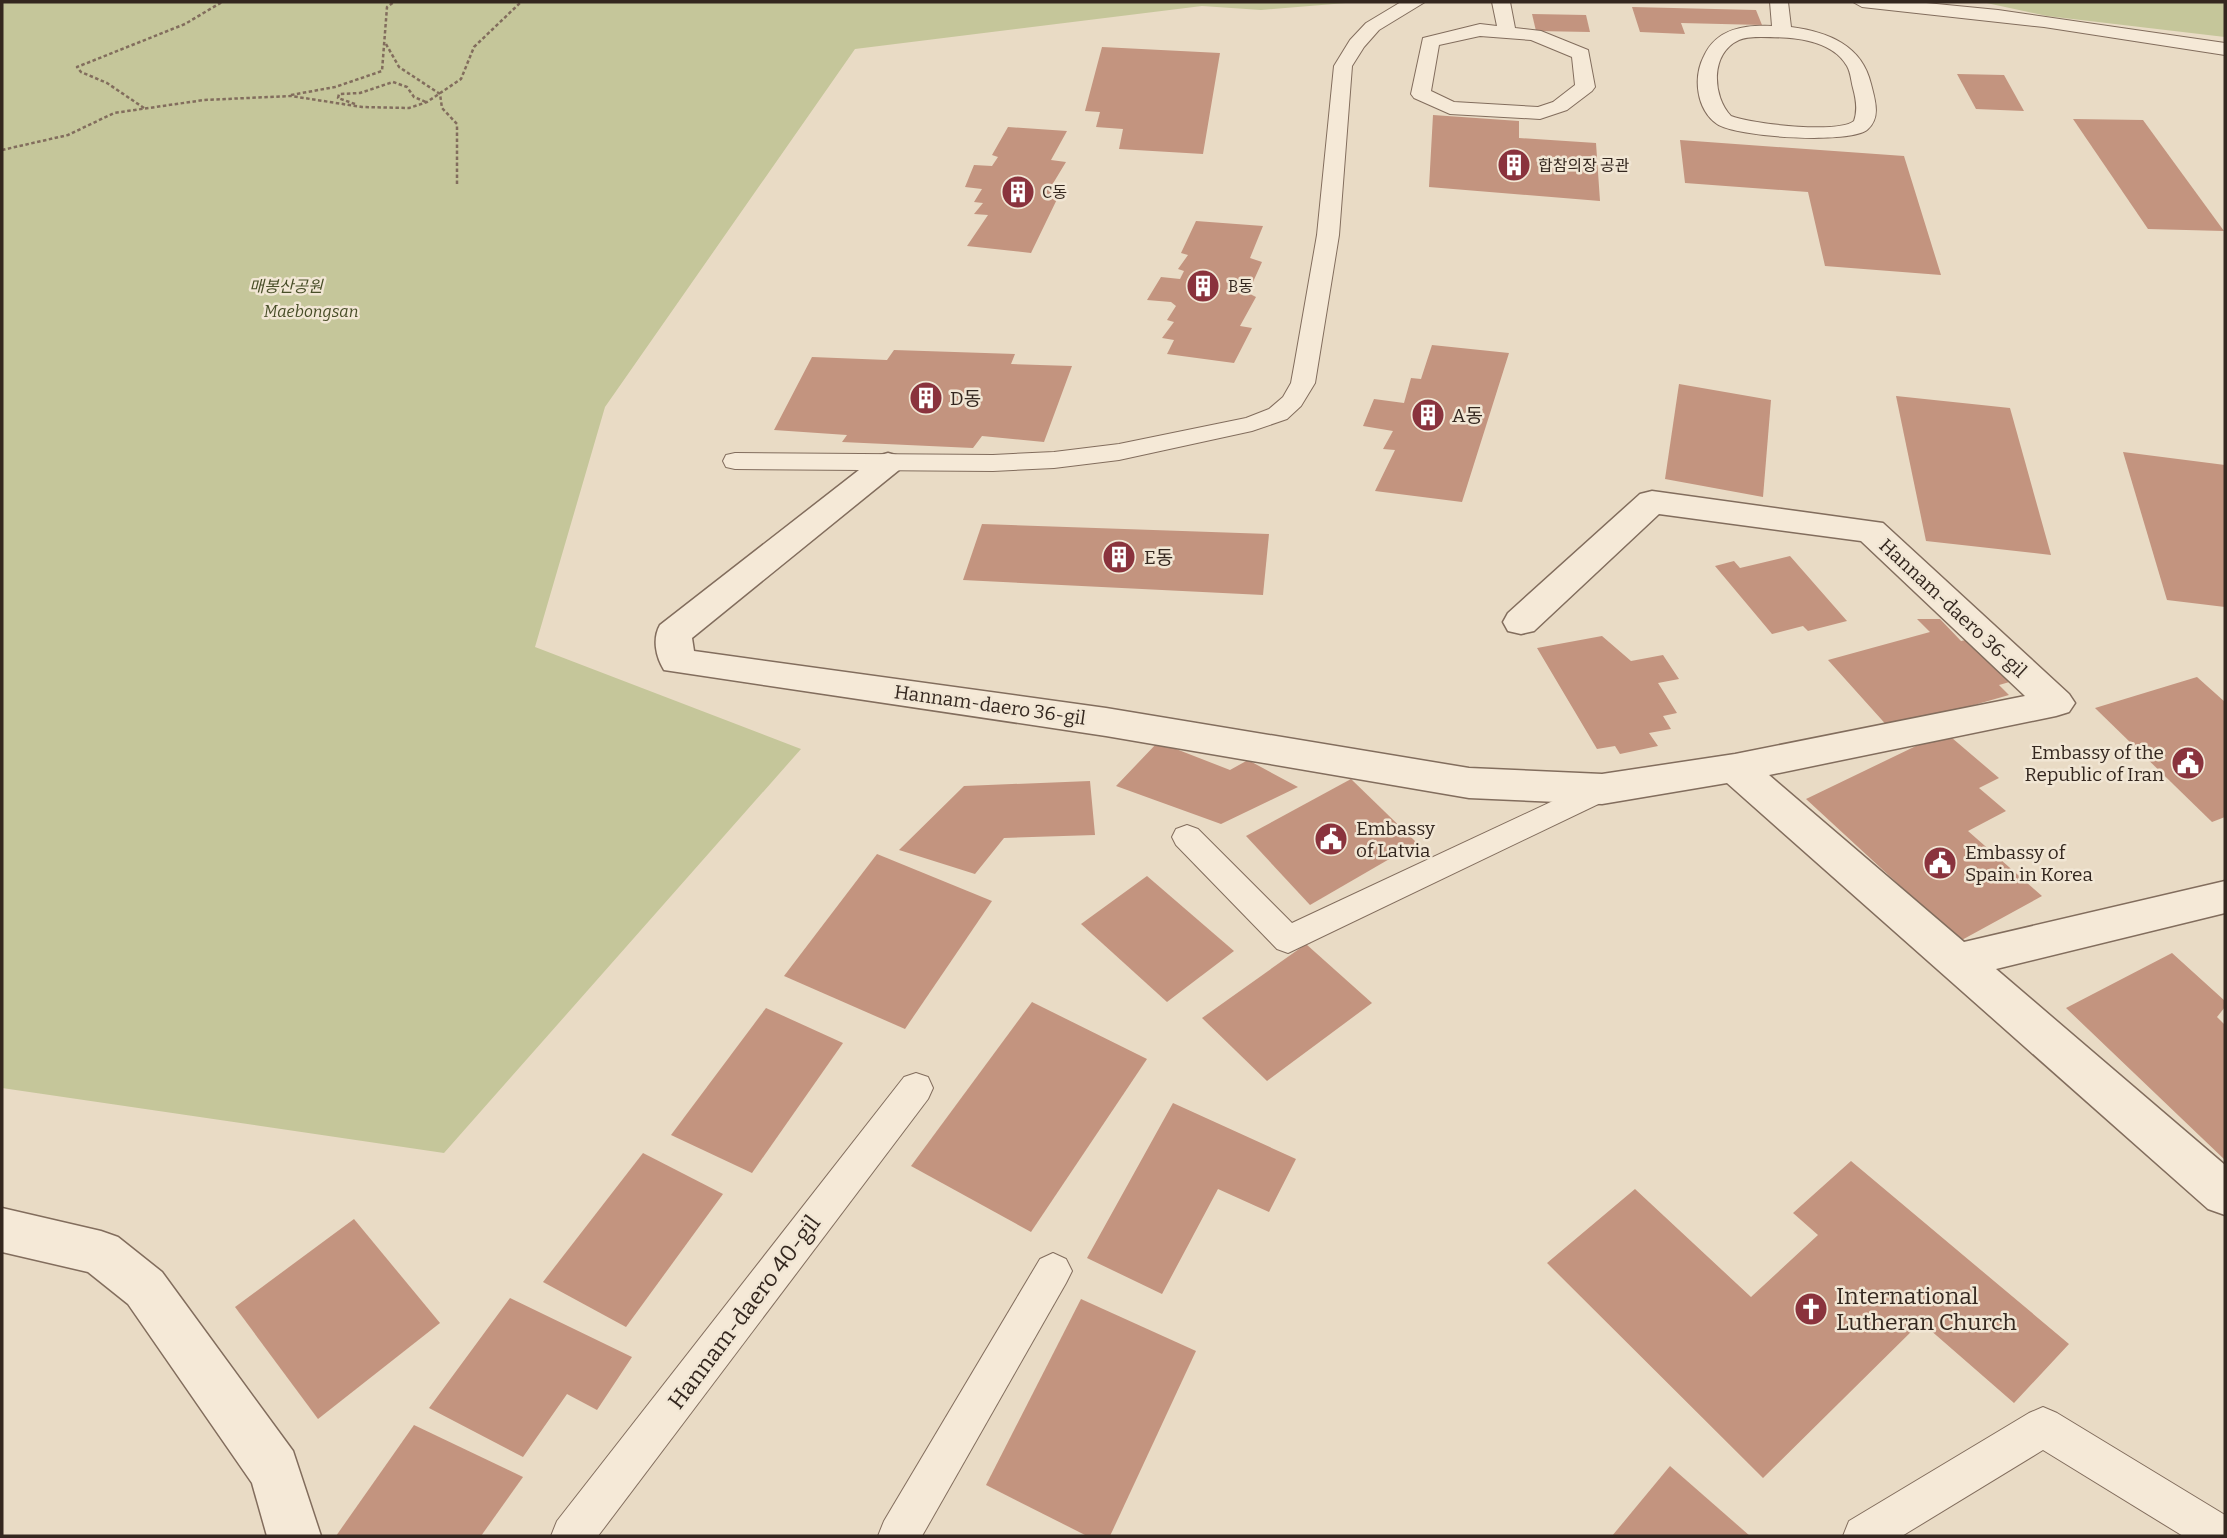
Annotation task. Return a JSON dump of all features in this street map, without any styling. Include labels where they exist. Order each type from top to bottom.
[{"type":"street","name":"Hannam-daero 36-gil","points":[[887,463],[673,635],[677,661],[1107,722],[1469,783],[1602,789],[1735,768],[2056,703],[1871,531],[1652,502],[1521,622]]},
{"type":"street","points":[[1735,768],[2225,1194]]},
{"type":"street","points":[[1958,961],[2225,897]]},
{"type":"street","points":[[2,1230],[102,1254],[145,1288],[274,1471],[294,1536]]},
{"type":"lane","points":[[735,461],[993,463],[1067,458],[1119,452],[1252,424],[1278,414],[1292,401],[1303,383],[1328,235],[1343,66],[1354,44],[1380,18],[1416,2]]},
{"type":"lane","points":[[1501,2],[1507,33]]},
{"type":"lane","points":[[1779,2],[1782,31]]},
{"type":"lane","points":[[1862,2],[1917,4],[2128,32],[2225,49]]},
{"type":"lane","points":[[1480,30],[1507,33],[1534,35],[1581,54],[1584,87],[1560,106],[1540,113],[1450,108],[1421,94],[1430,43],[1480,30]]},
{"type":"lane","points":[[1782,31],[1819,39],[1853,60],[1867,111],[1865,120],[1859,127],[1842,132],[1744,127],[1733,125],[1717,112],[1709,97],[1707,70],[1720,44],[1743,33],[1782,31]]},
{"type":"lane","name":"Hannam-daero 36-gil","points":[[1187,837],[1288,940],[1602,789]]},
{"type":"lane","name":"Hannam-daero 40-gil","points":[[572,1536],[916,1088]]},
{"type":"lane","points":[[899,1536],[1053,1271]]},
{"type":"lane","points":[[1864,1536],[2043,1427],[2221,1536]]},
{"type":"path","points":[[144,108],[107,83],[81,72],[77,67],[185,24],[222,2]]},
{"type":"path","points":[[2,150],[68,135],[114,113],[204,100],[286,97],[335,87],[382,71],[387,7],[394,2]]},
{"type":"path","points":[[286,97],[362,107],[409,108],[426,102],[461,79],[474,47],[521,2]]},
{"type":"path","points":[[386,44],[399,67],[440,94],[442,108],[457,124],[457,186]]},
{"type":"path","points":[[362,107],[338,98],[339,94],[360,93],[393,82],[407,87],[414,97],[426,102]]},
{"type":"green space","name":"Maebongsan","points":[[2,2],[1358,2],[1261,10],[1202,6],[855,49],[605,407],[535,647],[801,749],[444,1153],[2,1088]]},
{"type":"green space","points":[[1982,2],[2225,2],[2225,37],[2047,16]]},
{"type":"building","points":[[1632,7],[1756,10],[1762,25],[1681,23],[1685,34],[1640,32]]},
{"type":"building","points":[[1532,14],[1586,15],[1590,32],[1536,31]]},
{"type":"building","points":[[1102,47],[1220,53],[1203,154],[1119,149],[1123,129],[1096,127],[1100,112],[1085,111]]},
{"type":"building","points":[[1957,74],[2004,75],[2024,111],[1976,109]]},
{"type":"building","name":"합참의장 공관","points":[[1433,115],[1519,121],[1519,138],[1596,143],[1600,201],[1429,187]]},
{"type":"building","points":[[2073,119],[2143,120],[2224,231],[2148,229]]},
{"type":"building","name":"C동","points":[[1008,127],[1067,131],[1051,160],[1066,162],[1049,190],[1060,193],[1031,253],[967,246],[988,215],[974,214],[983,203],[974,202],[982,189],[965,187],[974,165],[992,166],[998,157],[992,155]]},
{"type":"building","points":[[1680,140],[1904,156],[1941,275],[1825,266],[1808,192],[1685,183]]},
{"type":"building","name":"B동","points":[[1196,221],[1263,226],[1250,258],[1262,262],[1248,293],[1256,297],[1240,326],[1252,328],[1234,363],[1167,354],[1174,340],[1162,338],[1174,322],[1167,320],[1176,306],[1171,302],[1147,300],[1161,277],[1180,279],[1184,271],[1178,269],[1188,255],[1181,253]]},
{"type":"building","name":"A동","points":[[1432,345],[1509,353],[1462,502],[1375,491],[1395,450],[1383,449],[1393,431],[1363,426],[1374,399],[1404,403],[1411,378],[1421,379]]},
{"type":"building","name":"D동","points":[[894,350],[1015,354],[1011,364],[1072,366],[1044,442],[982,436],[973,448],[842,442],[847,435],[774,430],[812,357],[887,360]]},
{"type":"building","points":[[1679,384],[1771,400],[1763,497],[1665,479]]},
{"type":"building","points":[[1896,396],[2010,408],[2051,555],[1926,541]]},
{"type":"building","points":[[2123,452],[2225,465],[2225,607],[2167,600]]},
{"type":"building","name":"E동","points":[[982,524],[1269,534],[1263,595],[963,580]]},
{"type":"building","points":[[1790,556],[1847,621],[1808,631],[1803,626],[1772,634],[1715,566],[1734,561],[1740,568]]},
{"type":"building","points":[[1917,619],[1940,619],[1961,641],[1971,639],[2013,681],[1999,685],[2009,695],[1890,729],[1828,660],[1930,632]]},
{"type":"building","points":[[1602,636],[1631,661],[1663,655],[1679,679],[1658,683],[1677,713],[1663,716],[1671,729],[1649,733],[1658,746],[1620,754],[1615,746],[1597,749],[1537,648]]},
{"type":"building","name":"Embassy of the Republic of Iran","points":[[2197,677],[2225,702],[2225,817],[2212,822],[2095,708]]},
{"type":"building","name":"Embassy of Spain in Korea","points":[[1945,732],[1999,778],[1979,788],[2006,811],[1968,831],[2042,896],[1960,941],[1806,799]]},
{"type":"building","points":[[1158,742],[1230,770],[1248,760],[1298,787],[1221,824],[1116,786]]},
{"type":"building","name":"Embassy of Latvia","points":[[1351,779],[1417,843],[1310,905],[1246,836]]},
{"type":"building","points":[[1090,781],[1095,835],[1004,838],[975,874],[899,850],[964,786]]},
{"type":"building","points":[[877,854],[992,901],[905,1029],[784,976]]},
{"type":"building","points":[[1147,876],[1234,951],[1167,1002],[1081,924]]},
{"type":"building","points":[[1306,944],[1372,1003],[1267,1081],[1202,1018]]},
{"type":"building","points":[[2172,953],[2225,1001],[2225,1007],[2217,1017],[2225,1025],[2225,1160],[2066,1008]]},
{"type":"building","points":[[1032,1002],[1147,1059],[1031,1232],[911,1166]]},
{"type":"building","points":[[766,1008],[843,1043],[752,1173],[671,1135]]},
{"type":"building","points":[[1173,1103],[1296,1159],[1269,1212],[1218,1189],[1162,1294],[1087,1258]]},
{"type":"building","points":[[643,1153],[723,1194],[626,1327],[543,1282]]},
{"type":"building","name":"International Lutheran Church","points":[[1851,1161],[2069,1344],[2014,1403],[1921,1322],[1763,1478],[1547,1263],[1635,1189],[1751,1297],[1818,1235],[1793,1213]]},
{"type":"building","points":[[354,1219],[440,1323],[318,1419],[235,1307]]},
{"type":"building","points":[[510,1298],[632,1357],[597,1410],[567,1394],[523,1457],[429,1408]]},
{"type":"building","points":[[1081,1299],[1196,1351],[1110,1536],[1087,1536],[986,1485]]},
{"type":"building","points":[[414,1425],[523,1477],[481,1536],[336,1536]]},
{"type":"building","points":[[1670,1466],[1750,1536],[1612,1536]]},
{"type":"place","name":"합참의장 공관","points":[[1514,165]]},
{"type":"place","name":"C동","points":[[1018,192]]},
{"type":"place","name":"B동","points":[[1203,286]]},
{"type":"place","name":"D동","points":[[926,398]]},
{"type":"place","name":"A동","points":[[1428,415]]},
{"type":"place","name":"E동","points":[[1119,557]]},
{"type":"place","name":"Embassy of the Republic of Iran","points":[[2188,763]]},
{"type":"place","name":"Embassy of Latvia","points":[[1331,839]]},
{"type":"place","name":"Embassy of Spain in Korea","points":[[1940,863]]},
{"type":"place","name":"International Lutheran Church","points":[[1811,1309]]},
{"type":"park label","name":"매봉산공원","points":[[286,286]]}]
